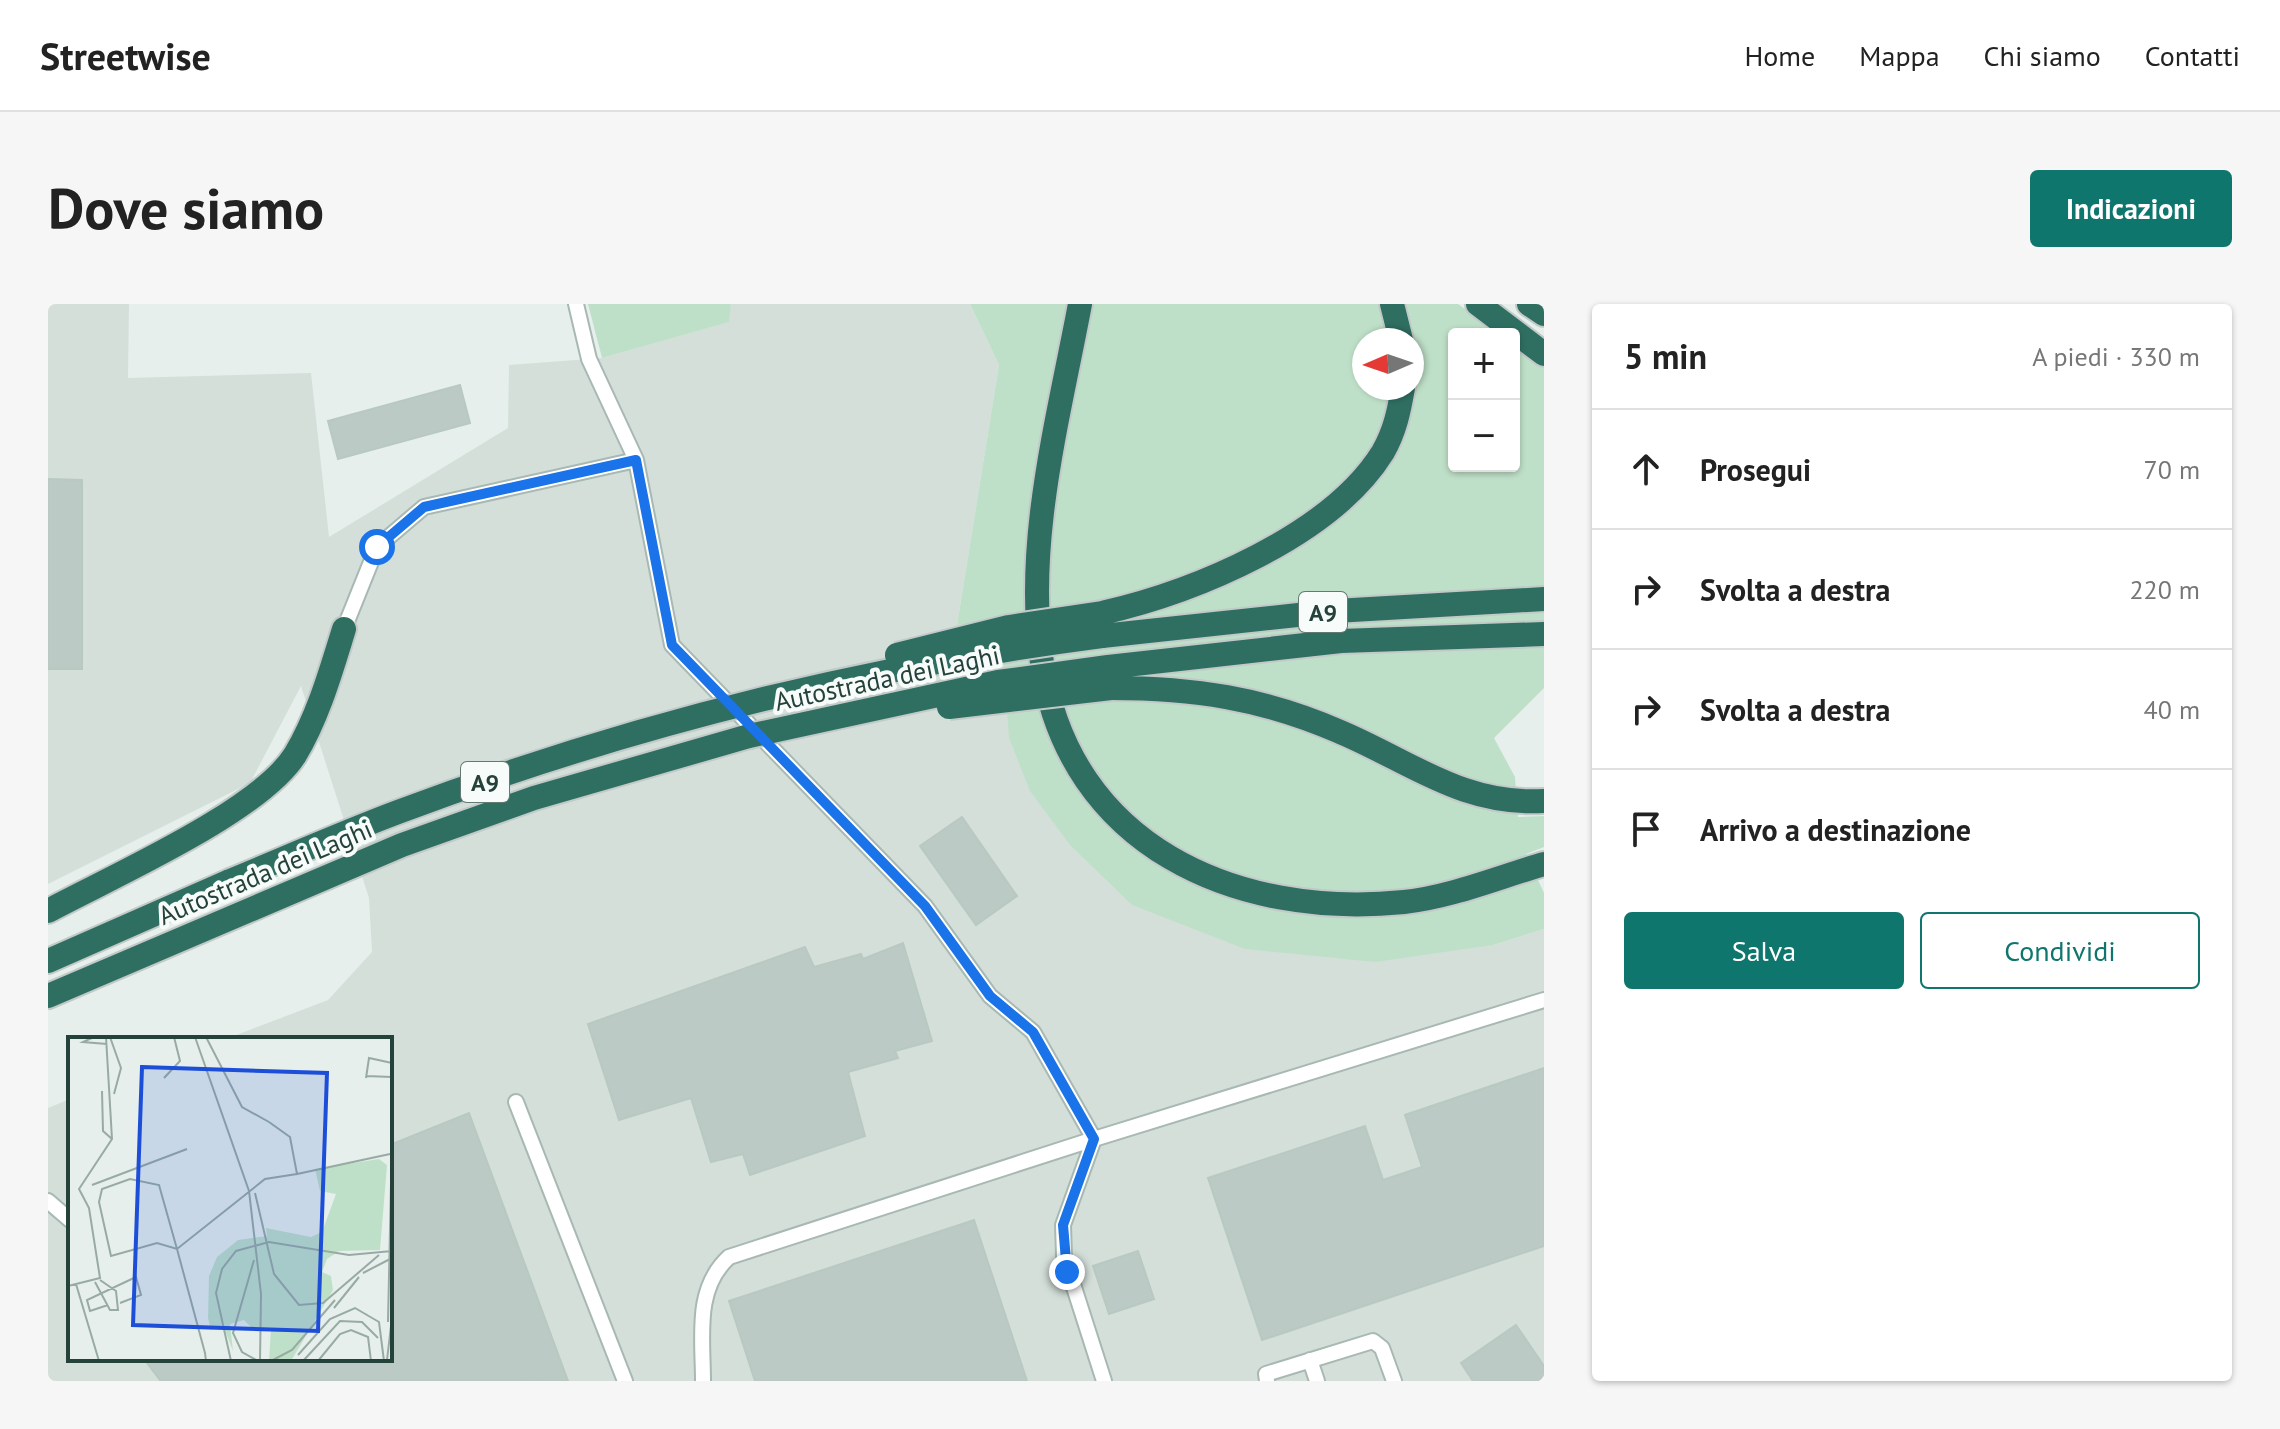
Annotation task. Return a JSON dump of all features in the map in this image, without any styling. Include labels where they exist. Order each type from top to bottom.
[{"type":"highway","points":[[1080,304],[1044,498],[1038,607],[1042,664],[1055,714],[1095,795],[1125,827],[1164,857],[1243,889],[1295,901],[1406,902],[1544,864]]},
{"type":"highway","points":[[1392,304],[1398,328]]},
{"type":"highway","points":[[1478,304],[1544,354]]},
{"type":"highway","points":[[1529,304],[1544,314]]},
{"type":"highway","points":[[1102,624],[1137,605],[1223,573],[1271,549],[1314,521],[1351,489],[1382,453],[1397,421],[1401,400]]},
{"type":"highway","name":"Autostrada dei Laghi","points":[[48,961],[398,812],[528,767],[746,703],[1102,624],[1544,599]]},
{"type":"highway","points":[[48,911],[210,825],[261,792],[295,756],[328,684],[344,629]]},
{"type":"highway","name":"Autostrada dei Laghi","points":[[48,996],[402,845],[534,798],[749,736],[998,682],[1109,678],[1341,641],[1544,634]]},
{"type":"highway","points":[[1109,678],[1234,696],[1340,731],[1441,783],[1488,799],[1544,801]]},
{"type":"lane","points":[[576,304],[589,359],[636,460],[672,645],[925,906],[990,996],[1033,1032],[1094,1139],[1063,1225],[1064,1256],[1104,1381]]},
{"type":"lane","points":[[344,629],[377,547],[424,507],[636,460]]},
{"type":"lane","points":[[703,1381],[703,1297],[714,1271],[729,1257],[1094,1139],[1544,1000]]},
{"type":"lane","points":[[516,1102],[625,1381]]},
{"type":"lane","points":[[48,1201],[68,1218]]},
{"type":"lane","points":[[1267,1381],[1266,1374],[1373,1341],[1382,1348],[1394,1381]]},
{"type":"lane","points":[[1310,1360],[1317,1381]]},
{"type":"shaded area","points":[[48,304],[129,304],[128,378],[311,373],[329,537],[508,428],[509,365],[602,358],[728,322],[731,304],[970,304],[999,365],[957,625],[1001,620],[1493,945],[1544,929],[1544,1381],[48,1381],[48,1108],[68,1100],[68,1361],[392,1361],[392,1037],[231,1037],[328,1000],[372,952],[369,898],[301,686],[250,783],[48,884]]},
{"type":"green space","points":[[588,304],[731,304],[729,322],[602,358]]},
{"type":"green space","points":[[970,304],[1458,304],[1491,328],[1448,328],[1448,472],[1520,472],[1520,350],[1544,368],[1544,688],[1494,738],[1515,777],[1518,817],[1544,816],[1544,847],[1526,854],[1544,893],[1544,929],[1493,945],[1375,962],[1245,949],[1132,905],[1070,845],[1030,791],[1009,738],[1001,621],[957,625],[999,365]]},
{"type":"building","points":[[460,385],[470,423],[338,459],[328,421]]},
{"type":"building","points":[[48,479],[82,480],[82,669],[48,669]]},
{"type":"building","points":[[962,817],[1017,896],[976,925],[920,846]]},
{"type":"building","points":[[903,943],[932,1041],[895,1051],[898,1058],[848,1072],[865,1136],[750,1175],[743,1154],[711,1162],[691,1098],[619,1120],[588,1024],[805,947],[814,967],[861,954],[863,959]]},
{"type":"building","points":[[1544,1068],[1544,1246],[1262,1340],[1208,1178],[1365,1126],[1383,1180],[1422,1167],[1405,1115]]},
{"type":"building","points":[[469,1113],[568,1381],[160,1380],[146,1361],[392,1361],[392,1144]]},
{"type":"building","points":[[974,1220],[1027,1381],[755,1381],[729,1301]]},
{"type":"building","points":[[1138,1251],[1154,1299],[1109,1314],[1093,1266]]},
{"type":"building","points":[[1516,1325],[1544,1366],[1544,1381],[1473,1381],[1461,1363]]},
{"type":"route","points":[[377,547],[424,507],[636,460],[672,645],[810,783],[925,906],[990,996],[1033,1032],[1094,1139],[1063,1225],[1067,1272]]}]
